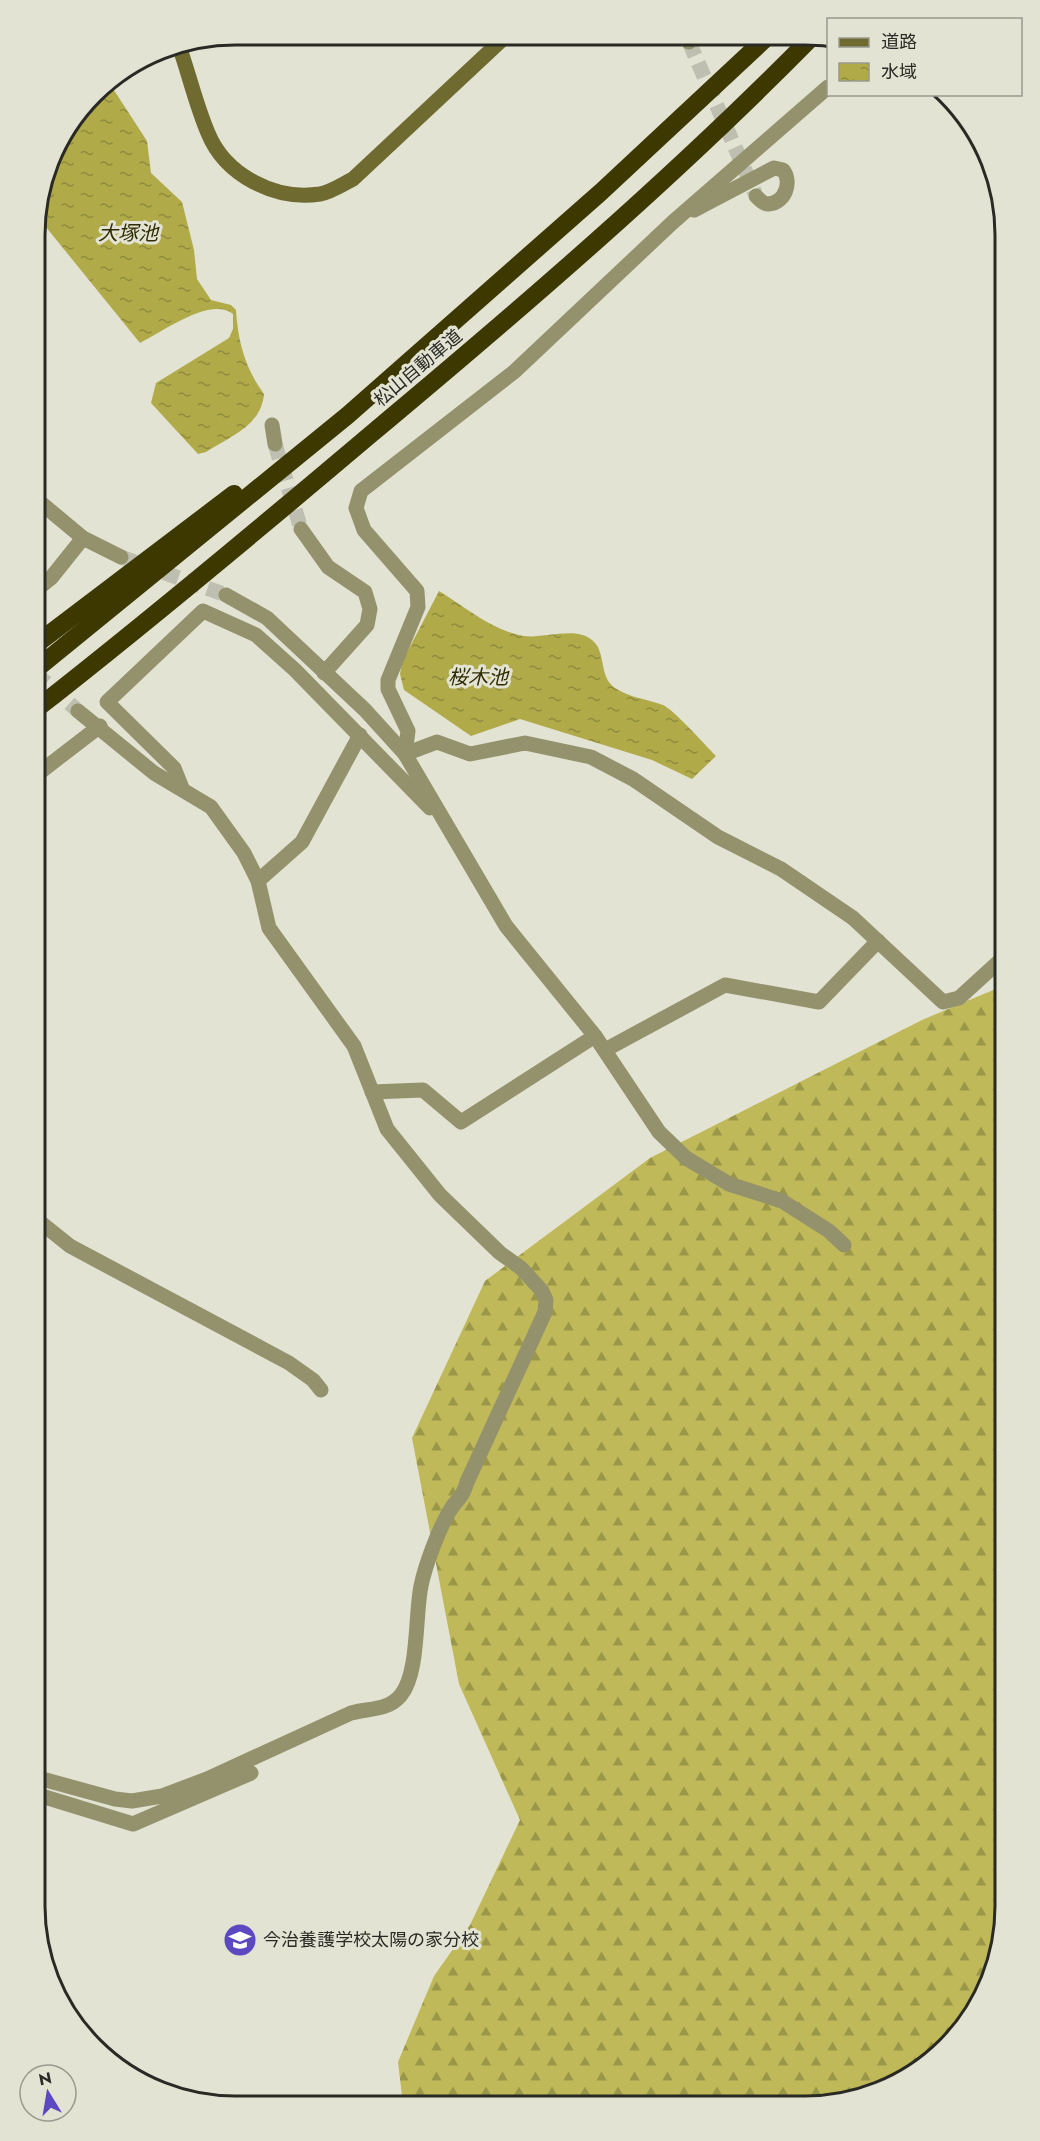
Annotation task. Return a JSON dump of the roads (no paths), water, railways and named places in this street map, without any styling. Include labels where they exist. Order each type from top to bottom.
[{"type":"highway","name":"松山自動車道","points":[[45,662],[348,415],[602,192],[759,45]]},
{"type":"highway","name":"松山自動車道","points":[[45,702],[245,540],[523,307],[755,94],[804,45]]},
{"type":"highway","points":[[45,637],[216,506],[348,415]]},
{"type":"street","points":[[181,53],[208,134],[223,159],[251,181],[291,196],[322,193],[353,179],[496,45]]},
{"type":"street","points":[[405,754],[408,731],[388,689],[388,680],[418,607],[417,591],[364,530],[356,508],[361,491],[515,371],[672,222],[827,88]]},
{"type":"street","points":[[672,222],[774,168],[783,170],[789,177],[788,187],[769,204],[764,204],[756,196]]},
{"type":"street","points":[[272,425],[276,444]]},
{"type":"street","points":[[45,506],[83,538],[121,557]]},
{"type":"street","points":[[301,528],[328,567],[365,592],[370,609],[367,625],[324,673]]},
{"type":"street","points":[[45,583],[83,538]]},
{"type":"street","points":[[226,595],[267,618],[365,710],[405,754],[506,926],[595,1036],[659,1132],[686,1158],[729,1184],[782,1201],[829,1231],[844,1245]]},
{"type":"street","points":[[182,788],[174,768],[107,702],[203,611],[256,635],[360,735],[410,790],[441,818]]},
{"type":"street","points":[[45,1781],[115,1799],[132,1801],[162,1796],[207,1779],[351,1713],[367,1709],[381,1709],[400,1697],[405,1689],[415,1648],[421,1584],[449,1511],[463,1497],[472,1472],[545,1312],[546,1300],[542,1291],[521,1268],[500,1253],[440,1195],[387,1130],[354,1046],[269,928],[258,881],[244,853],[211,807],[154,773],[100,726],[78,711]]},
{"type":"street","points":[[45,768],[100,726]]},
{"type":"street","points":[[258,881],[302,842],[360,735]]},
{"type":"street","points":[[405,754],[437,742],[470,754],[525,743],[591,757],[633,779],[718,837],[781,869],[853,918],[943,1002],[959,998],[995,965]]},
{"type":"street","points":[[605,1050],[725,985],[819,1002],[878,941]]},
{"type":"street","points":[[372,1092],[423,1090],[461,1122],[595,1036]]},
{"type":"street","points":[[45,1226],[70,1246],[289,1363],[313,1380],[321,1390]]},
{"type":"street","points":[[45,1797],[134,1824],[251,1773]]},
{"type":"water","name":"大塚池","points":[[113,89],[147,141],[151,173],[182,202],[194,250],[197,279],[211,300],[231,305],[236,310],[244,354],[264,394],[257,414],[235,435],[206,452],[198,454],[151,403],[156,383],[229,338],[233,329],[233,314],[224,310],[212,309],[200,312],[140,343],[45,226],[51,186],[70,140],[84,119]]},
{"type":"water","name":"桜木池","points":[[439,591],[480,618],[513,633],[532,636],[568,633],[585,636],[592,640],[600,651],[606,677],[615,688],[668,708],[716,756],[692,779],[652,760],[520,719],[471,736],[404,690],[400,674],[402,662]]},
{"type":"tunnel","points":[[690,45],[755,193]]},
{"type":"tunnel","points":[[275,444],[301,529]]},
{"type":"tunnel","points":[[121,557],[226,595]]},
{"type":"tunnel","points":[[45,682],[78,711]]},
{"type":"place","name":"今治養護学校太陽の家分校","points":[[240,1940]]}]
